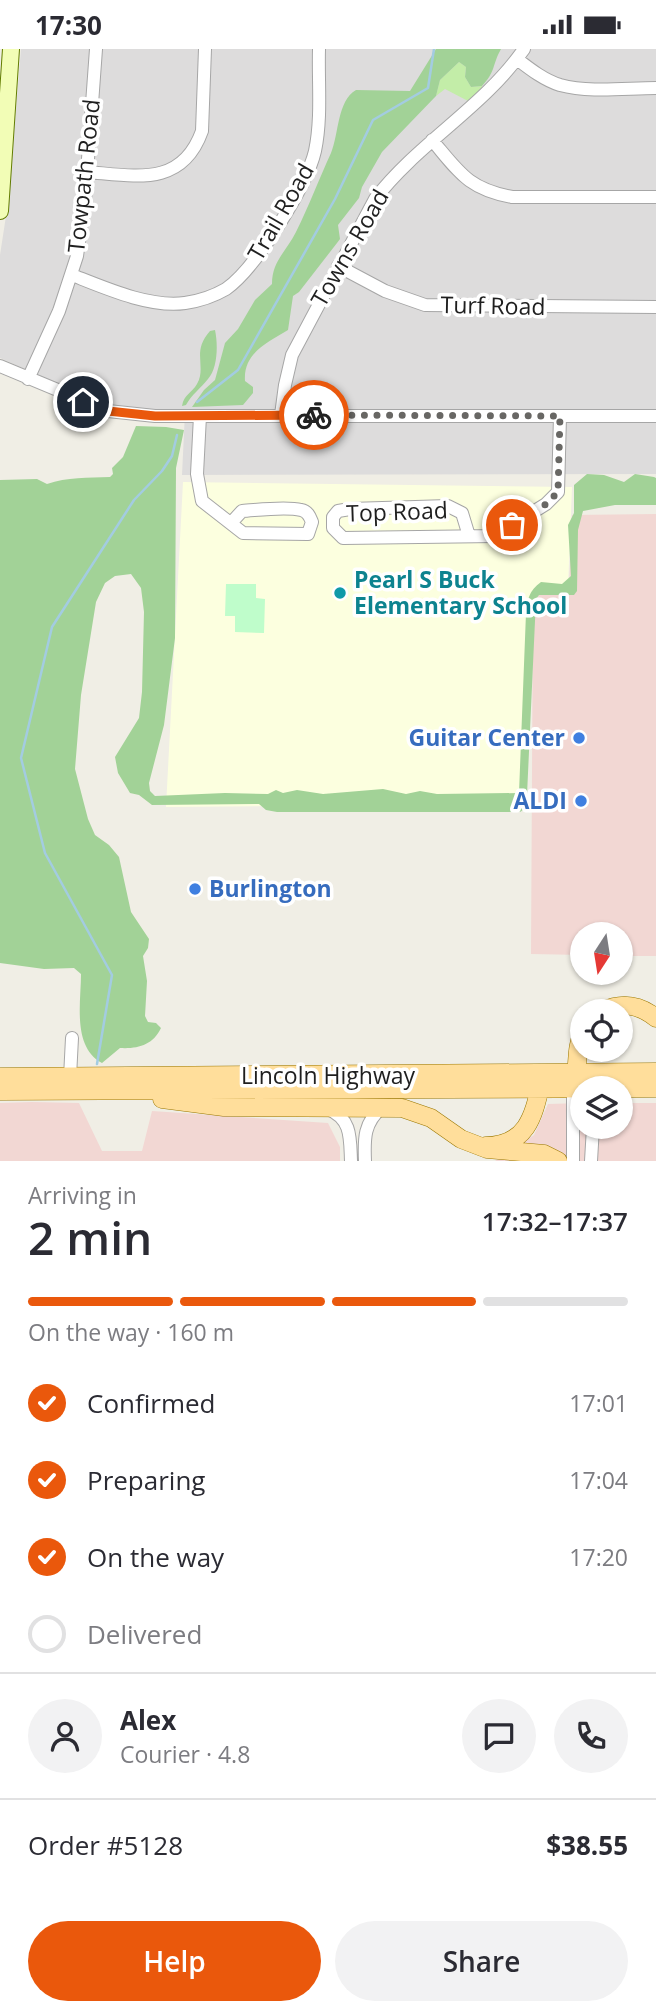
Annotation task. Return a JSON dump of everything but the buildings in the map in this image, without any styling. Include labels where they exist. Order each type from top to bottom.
[{"type":"main road","points":[[0,211],[11,49]]},
{"type":"main road","points":[[633,1005],[656,1018]]},
{"type":"main road","name":"Lincoln Highway","points":[[620,1076],[656,1072]]},
{"type":"main road","name":"Lincoln Highway","points":[[0,1077],[71,1077],[97,1084]]},
{"type":"main road","points":[[474,1144],[498,1144],[520,1132],[535,1112],[541,1081]]},
{"type":"main road","name":"Lincoln Highway","points":[[0,1091],[97,1084],[570,1081]]},
{"type":"main road","points":[[97,1084],[224,1107],[401,1108],[420,1113],[461,1139],[474,1144],[495,1151],[544,1154],[558,1161]]},
{"type":"street","name":"Towpath Road","points":[[28,379],[59,311],[80,244],[96,49]]},
{"type":"street","points":[[88,172],[142,176],[159,174],[187,158],[202,131],[205,49]]},
{"type":"street","name":"Trail Road","points":[[72,275],[134,297],[167,304],[185,303],[214,295],[239,278],[261,251],[312,163],[317,133],[319,49]]},
{"type":"street","points":[[520,54],[537,74],[561,85],[656,89]]},
{"type":"street","name":"Towns Road","points":[[281,415],[292,355],[375,199],[389,180],[497,82],[520,54]]},
{"type":"street","points":[[432,140],[469,181],[490,193],[512,197],[656,197]]},
{"type":"street","name":"Turf Road","points":[[338,265],[386,291],[425,305],[656,307]]},
{"type":"street","points":[[0,366],[108,411],[155,416],[656,416]]},
{"type":"street","points":[[200,416],[197,474],[202,501],[243,533],[308,534],[312,523],[307,513],[301,509],[242,510],[231,523]]},
{"type":"street","name":"Top Road","points":[[470,536],[463,513],[448,506],[350,509],[338,511],[333,517],[333,528],[343,538],[495,536],[546,504],[558,492],[560,416]]},
{"type":"street","points":[[71,1077],[72,1038]]},
{"type":"street","points":[[323,1107],[339,1114],[348,1125],[351,1161]]},
{"type":"street","points":[[365,1161],[364,1138],[367,1125],[382,1107]]},
{"type":"street","points":[[573,1161],[574,1139]]},
{"type":"street","points":[[591,1161],[592,1139]]},
{"type":"shaded area","points":[[21,49],[656,49],[656,474],[182,475],[185,412],[130,411],[102,403],[0,358],[0,255],[8,203]]},
{"type":"shaded area","points":[[183,482],[572,487],[568,588],[533,589],[522,804],[166,807]]},
{"type":"shaded area","points":[[656,514],[656,956],[634,956],[634,922],[570,922],[570,955],[531,954],[533,590],[569,589],[572,515]]},
{"type":"shaded area","points":[[0,1103],[79,1103],[102,1151],[142,1151],[152,1111],[328,1123],[340,1147],[340,1161],[0,1161]]},
{"type":"shaded area","points":[[570,1103],[570,1139],[633,1139],[633,1103],[656,1103],[656,1161],[495,1161],[534,1135],[548,1104]]},
{"type":"green space","points":[[436,49],[501,49],[492,72],[482,86],[471,87],[465,77],[466,67],[459,62],[440,80],[436,96],[382,152],[362,187],[359,198],[338,225],[340,239],[293,296],[288,330],[258,350],[248,363],[245,381],[253,387],[253,393],[243,405],[192,407],[215,380],[225,343],[238,329],[255,300],[272,284],[274,269],[296,232],[331,153],[345,102],[356,90],[410,91]]},
{"type":"green space","points":[[459,62],[466,67],[465,77],[471,87],[482,86],[482,89],[468,101],[445,89],[436,96],[440,80]]},
{"type":"green space","points":[[215,330],[217,342],[214,369],[186,405],[182,406],[200,377],[200,352],[204,339],[210,331]]},
{"type":"green space","points":[[136,426],[184,430],[176,468],[175,638],[164,725],[149,783],[150,791],[155,796],[268,794],[276,790],[283,793],[297,790],[323,794],[383,789],[406,794],[420,791],[437,794],[519,793],[526,613],[537,585],[541,582],[562,584],[571,576],[568,525],[574,513],[574,485],[587,474],[604,475],[624,482],[635,474],[654,477],[656,505],[615,505],[583,511],[578,530],[577,591],[574,595],[539,595],[536,599],[527,795],[526,808],[520,812],[277,812],[266,810],[259,804],[152,805],[139,795],[130,793],[118,773],[115,757],[139,718],[144,612],[141,588],[131,574],[115,576],[105,583],[96,602],[81,695],[75,769],[88,819],[95,835],[119,857],[131,912],[149,939],[143,956],[147,981],[145,1016],[148,1022],[156,1023],[161,1028],[149,1042],[139,1047],[120,1048],[102,1063],[92,1056],[82,1035],[81,974],[74,968],[44,969],[0,963],[0,480],[37,479],[47,484],[70,479],[110,477],[113,474],[112,468],[123,457]]},
{"type":"green space","points":[[226,584],[256,584],[256,598],[265,599],[264,633],[235,632],[235,616],[225,616]]},
{"type":"waterway","points":[[197,402],[238,370],[335,199],[373,120],[428,88],[434,49]]},
{"type":"waterway","points":[[97,1064],[112,975],[45,853],[21,758],[52,627],[134,500],[162,471],[172,456],[177,435]]},
{"type":"way so far","points":[[314,415],[560,416],[558,492],[546,504],[512,525]]},
{"type":"place","name":"Pearl S Buck Elementary School","points":[[340,593]]},
{"type":"place","name":"Guitar Center","points":[[579,738]]},
{"type":"place","name":"ALDI","points":[[581,801]]},
{"type":"place","name":"Burlington","points":[[195,889]]},
{"type":"route","points":[[83,402],[108,411],[155,416],[314,415]]}]
